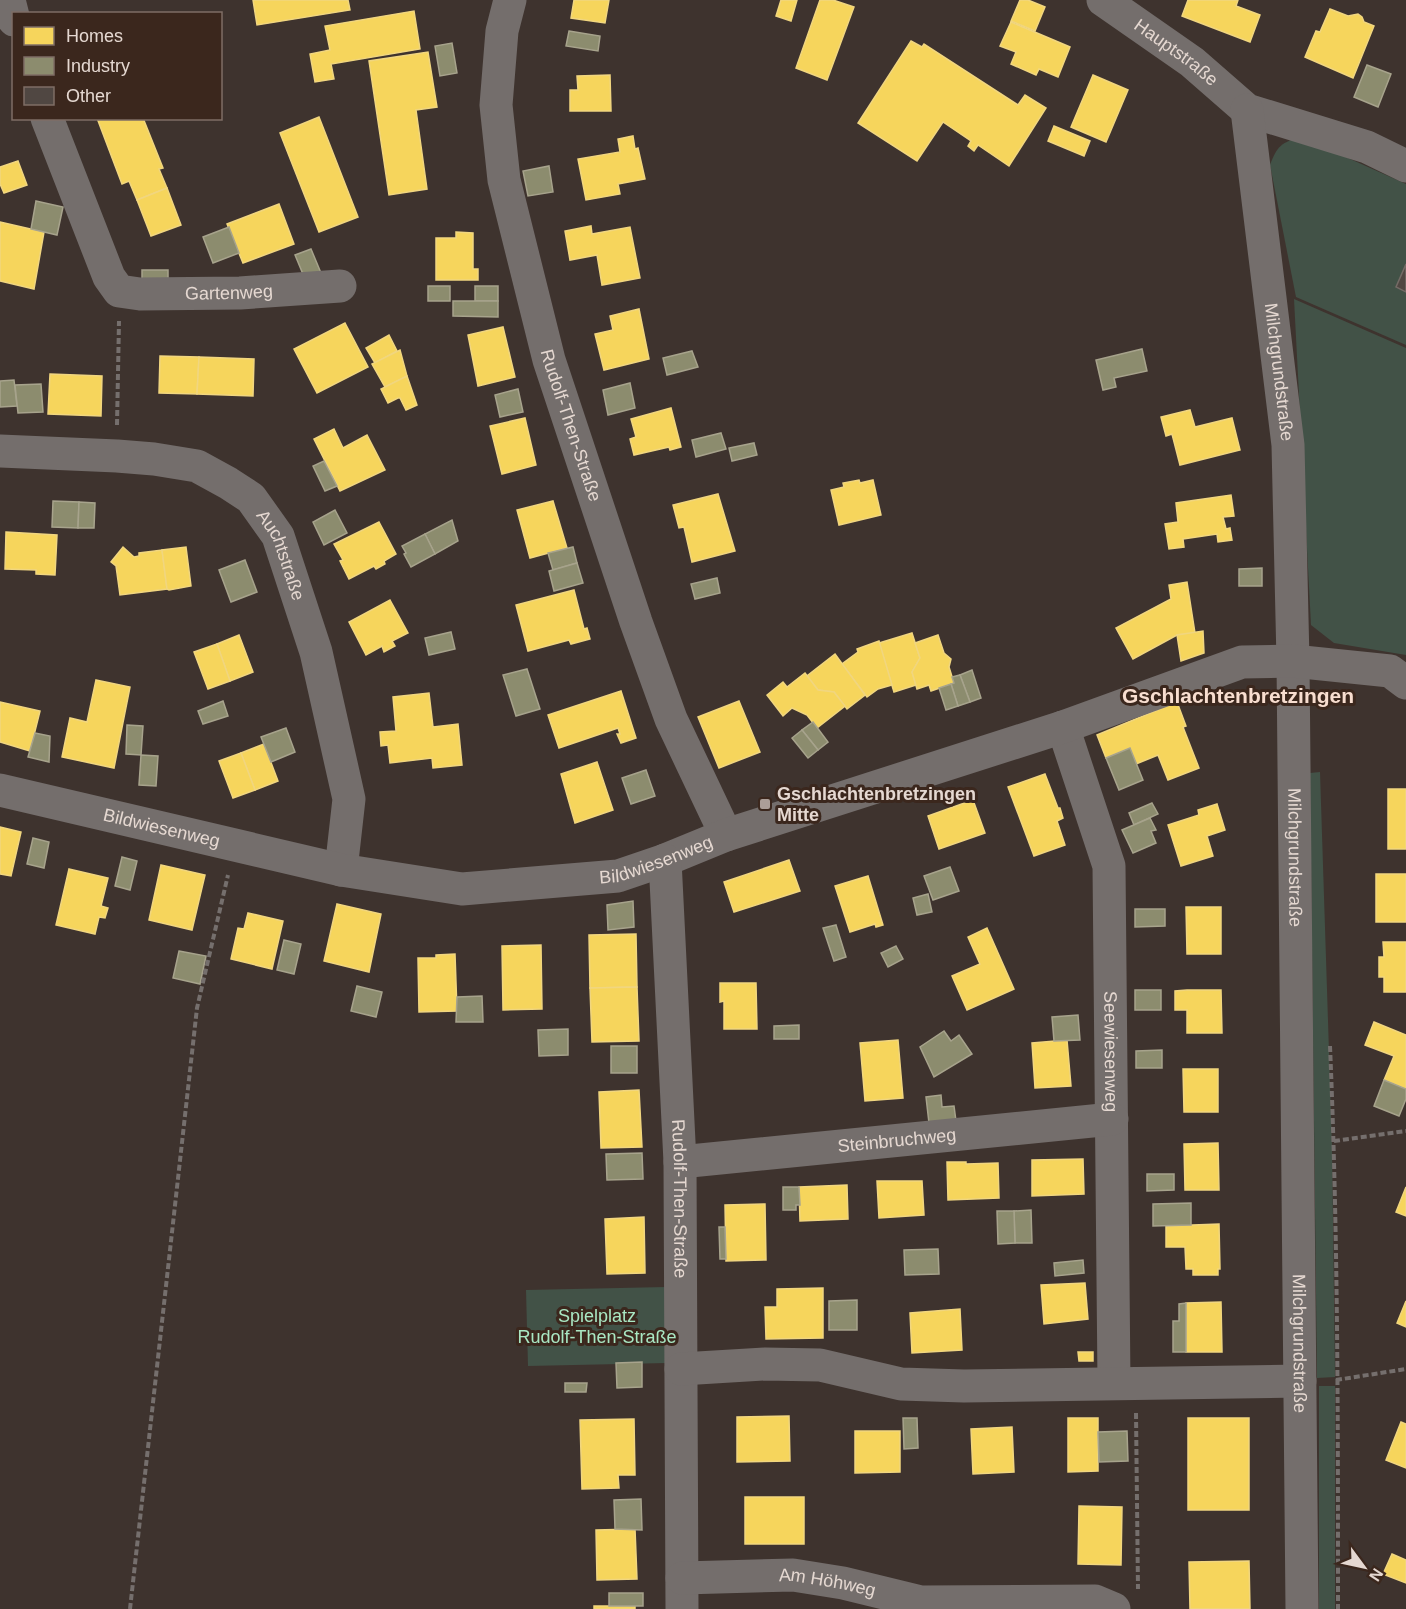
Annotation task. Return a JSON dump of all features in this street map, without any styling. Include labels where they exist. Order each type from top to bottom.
[{"type":"street","name":"Rudolf-Then-Straße","points":[[510,0],[502,31],[496,105],[504,180],[549,360],[636,622],[671,719],[726,835]]},
{"type":"street","name":"Hauptstraße","points":[[1103,0],[1192,62],[1248,110]]},
{"type":"street","points":[[1248,110],[1367,147],[1406,166]]},
{"type":"street","name":"Milchgrundstraße","points":[[1248,110],[1287,445],[1293,661],[1302,1609]]},
{"type":"street","points":[[48,120],[109,277],[120,291]]},
{"type":"street","name":"Gartenweg","points":[[120,291],[140,294],[240,293],[340,286]]},
{"type":"street","name":"Auchtstraße","points":[[0,451],[117,456],[197,466],[251,498],[278,536],[316,652],[349,799],[341,870]]},
{"type":"street","name":"Bildwiesenweg","points":[[0,789],[341,870],[462,889],[618,876],[726,835],[1063,727],[1242,662],[1293,661],[1390,671],[1406,683]]},
{"type":"street","name":"Seewiesenweg","points":[[1063,727],[1109,866],[1112,1119],[1125,1383]]},
{"type":"street","name":"Rudolf-Then-Straße","points":[[665,860],[680,1162],[682,1593]]},
{"type":"street","name":"Steinbruchweg","points":[[680,1162],[1112,1119]]},
{"type":"street","points":[[681,1369],[765,1364],[820,1365],[901,1384],[964,1386],[1300,1381]]},
{"type":"street","name":"Am Höhweg","points":[[682,1593],[793,1575],[843,1583],[921,1602],[1126,1601]]},
{"type":"path","points":[[117,456],[120,291]]},
{"type":"path","points":[[130,1609],[197,1008],[235,845]]},
{"type":"path","points":[[1330,1040],[1338,1380],[1338,1609]]},
{"type":"path","points":[[1334,1142],[1406,1131]]},
{"type":"path","points":[[1338,1380],[1406,1369]]},
{"type":"path","points":[[1125,1383],[1126,1601]]},
{"type":"green space","points":[[1301,137],[1406,184],[1406,345],[1296,297],[1270,165],[1281,146]]},
{"type":"green space","points":[[1294,299],[1406,348],[1406,655],[1334,643],[1311,625]]},
{"type":"green space","points":[[1320,772],[1332,1145],[1335,1377],[1317,1378],[1310,773]]},
{"type":"green space","name":"Spielplatz Rudolf-Then-Straße","points":[[666,1287],[667,1363],[528,1366],[526,1290]]},
{"type":"green space","points":[[1319,1386],[1335,1386],[1335,1609],[1319,1609]]},
{"type":"building: Homes","points":[[253,0],[348,0],[350,10],[257,25]]},
{"type":"building: Homes","points":[[574,0],[609,0],[605,23],[571,18]]},
{"type":"building: Homes","points":[[781,0],[797,0],[791,21],[776,16]]},
{"type":"building: Homes","points":[[820,0],[833,0],[854,7],[827,80],[796,68]]},
{"type":"building: Homes","points":[[1020,0],[1028,0],[1045,7],[1035,31],[1011,21]]},
{"type":"building: Homes","points":[[1188,0],[1238,0],[1236,6],[1260,15],[1250,42],[1182,16]]},
{"type":"building: Homes","points":[[1330,9],[1348,16],[1358,14],[1364,22],[1374,26],[1353,78],[1305,57],[1316,31],[1320,32]]},
{"type":"building: Homes","points":[[414,11],[420,49],[331,64],[334,79],[315,82],[310,54],[330,50],[325,26]]},
{"type":"building: Homes","points":[[1011,22],[1070,47],[1058,77],[1039,69],[1036,75],[1011,64],[1016,52],[1000,46]]},
{"type":"building: Homes","points":[[911,41],[922,47],[924,44],[1018,105],[1025,95],[1046,108],[1009,166],[978,145],[974,151],[968,146],[971,141],[943,122],[917,161],[858,123]]},
{"type":"building: Homes","points":[[428,52],[437,107],[416,110],[427,189],[389,195],[369,61]]},
{"type":"building: Homes","points":[[610,75],[611,111],[570,111],[570,90],[578,90],[577,76]]},
{"type":"building: Homes","points":[[1093,75],[1128,90],[1106,142],[1071,127]]},
{"type":"building: Homes","points":[[319,117],[358,217],[319,232],[280,133]]},
{"type":"building: Homes","points":[[98,120],[144,120],[163,168],[159,169],[167,188],[137,200],[129,181],[122,184]]},
{"type":"building: Homes","points":[[1054,126],[1090,141],[1084,156],[1048,141]]},
{"type":"building: Homes","points":[[633,136],[645,179],[618,184],[620,194],[586,200],[578,159],[620,152],[618,139]]},
{"type":"building: Homes","points":[[18,161],[27,185],[4,193],[0,184],[0,167]]},
{"type":"building: Homes","points":[[167,188],[181,225],[151,236],[137,200]]},
{"type":"building: Homes","points":[[279,204],[294,244],[243,263],[227,224]]},
{"type":"building: Homes","points":[[0,222],[44,232],[34,289],[0,281]]},
{"type":"building: Homes","points":[[591,226],[592,234],[630,227],[640,278],[602,285],[597,255],[570,260],[565,231]]},
{"type":"building: Homes","points":[[456,232],[473,233],[473,269],[478,269],[478,280],[436,280],[436,238],[456,238]]},
{"type":"building: Homes","points":[[639,309],[649,359],[604,370],[595,334],[613,330],[610,316]]},
{"type":"building: Homes","points":[[345,323],[368,367],[317,393],[294,349]]},
{"type":"building: Homes","points":[[503,327],[515,377],[478,386],[468,335]]},
{"type":"building: Homes","points":[[389,335],[397,351],[375,363],[366,348]]},
{"type":"building: Homes","points":[[400,350],[407,376],[385,387],[372,364]]},
{"type":"building: Homes","points":[[160,356],[199,357],[197,394],[159,393]]},
{"type":"building: Homes","points":[[199,357],[254,359],[253,396],[197,394]]},
{"type":"building: Homes","points":[[50,374],[102,376],[101,416],[48,414]]},
{"type":"building: Homes","points":[[407,376],[417,405],[406,410],[400,398],[388,403],[381,389]]},
{"type":"building: Homes","points":[[671,408],[681,447],[670,450],[669,447],[634,455],[630,439],[636,437],[631,419]]},
{"type":"building: Homes","points":[[1190,410],[1195,427],[1232,418],[1240,450],[1180,465],[1172,434],[1166,436],[1161,417]]},
{"type":"building: Homes","points":[[525,418],[536,465],[502,474],[490,426]]},
{"type":"building: Homes","points":[[334,429],[343,448],[367,435],[385,470],[340,491],[314,439]]},
{"type":"building: Homes","points":[[859,480],[860,483],[873,480],[881,515],[839,525],[831,490],[844,487],[843,483]]},
{"type":"building: Homes","points":[[718,494],[735,551],[692,562],[684,527],[679,528],[673,505]]},
{"type":"building: Homes","points":[[1231,495],[1234,516],[1223,517],[1226,529],[1230,528],[1232,540],[1218,542],[1217,534],[1183,539],[1184,547],[1169,549],[1165,524],[1178,522],[1176,503]]},
{"type":"building: Homes","points":[[553,501],[567,548],[530,558],[517,510]]},
{"type":"building: Homes","points":[[379,522],[396,554],[376,569],[374,566],[349,579],[340,561],[343,560],[334,544]]},
{"type":"building: Homes","points":[[6,532],[57,535],[55,575],[36,574],[36,570],[5,569]]},
{"type":"building: Homes","points":[[123,547],[134,557],[139,556],[139,553],[162,550],[167,589],[120,595],[116,566],[111,562]]},
{"type":"building: Homes","points":[[186,547],[191,586],[169,590],[162,550]]},
{"type":"building: Homes","points":[[1187,582],[1195,633],[1177,635],[1133,659],[1116,628],[1171,599],[1169,585]]},
{"type":"building: Homes","points":[[574,590],[584,629],[587,628],[590,639],[571,644],[569,640],[528,651],[516,605]]},
{"type":"building: Homes","points":[[390,600],[408,633],[392,641],[395,646],[384,652],[382,646],[366,655],[349,622]]},
{"type":"building: Homes","points":[[1203,631],[1204,653],[1181,661],[1177,635]]},
{"type":"building: Homes","points":[[912,633],[920,658],[912,672],[916,685],[894,692],[879,643]]},
{"type":"building: Homes","points":[[239,635],[253,672],[230,681],[217,644]]},
{"type":"building: Homes","points":[[938,635],[944,653],[951,659],[949,667],[954,683],[931,691],[929,685],[917,689],[912,672],[920,658],[915,643]]},
{"type":"building: Homes","points":[[879,641],[892,685],[878,689],[867,697],[842,664],[858,652],[857,649]]},
{"type":"building: Homes","points":[[217,644],[230,681],[208,689],[194,652]]},
{"type":"building: Homes","points":[[835,654],[865,695],[847,709],[834,692],[818,690],[807,676]]},
{"type":"building: Homes","points":[[805,673],[818,690],[834,692],[845,706],[817,728],[807,715],[792,708],[783,716],[767,695],[783,682],[787,687]]},
{"type":"building: Homes","points":[[96,680],[130,687],[114,768],[62,757],[70,718],[87,722]]},
{"type":"building: Homes","points":[[621,691],[636,738],[621,743],[617,734],[620,734],[618,728],[559,748],[548,715]]},
{"type":"building: Homes","points":[[429,693],[433,727],[458,724],[462,765],[433,768],[432,758],[390,763],[388,745],[381,746],[380,732],[396,731],[393,697]]},
{"type":"building: Homes","points":[[739,701],[760,752],[719,768],[698,717]]},
{"type":"building: Homes","points":[[0,702],[40,711],[30,751],[0,742]]},
{"type":"building: Homes","points":[[1177,702],[1186,726],[1183,727],[1199,768],[1168,780],[1158,755],[1136,764],[1130,748],[1106,758],[1097,735]]},
{"type":"building: Homes","points":[[264,744],[278,781],[255,790],[241,753]]},
{"type":"building: Homes","points":[[241,753],[255,790],[233,798],[219,761]]},
{"type":"building: Homes","points":[[597,762],[613,810],[575,823],[561,774]]},
{"type":"building: Homes","points":[[1045,774],[1063,818],[1057,821],[1065,845],[1034,856],[1008,787]]},
{"type":"building: Homes","points":[[1388,789],[1406,789],[1406,849],[1388,849]]},
{"type":"building: Homes","points":[[973,800],[985,833],[939,849],[928,816]]},
{"type":"building: Homes","points":[[1217,804],[1225,830],[1207,836],[1213,856],[1181,866],[1168,825],[1199,815],[1198,810]]},
{"type":"building: Homes","points":[[0,827],[21,832],[11,876],[0,874]]},
{"type":"building: Homes","points":[[789,860],[800,891],[734,912],[724,882]]},
{"type":"building: Homes","points":[[161,865],[205,875],[192,930],[149,920]]},
{"type":"building: Homes","points":[[69,869],[108,878],[101,906],[108,908],[105,918],[99,917],[95,934],[56,925]]},
{"type":"building: Homes","points":[[1376,874],[1406,874],[1406,922],[1376,922]]},
{"type":"building: Homes","points":[[868,876],[883,925],[876,927],[875,924],[850,932],[835,886]]},
{"type":"building: Homes","points":[[337,904],[381,914],[369,972],[324,961]]},
{"type":"building: Homes","points":[[1186,907],[1221,907],[1221,954],[1187,954]]},
{"type":"building: Homes","points":[[248,913],[283,921],[272,969],[231,959],[238,928],[244,929]]},
{"type":"building: Homes","points":[[987,928],[1014,989],[967,1010],[952,976],[980,964],[968,937]]},
{"type":"building: Homes","points":[[636,934],[637,987],[590,988],[589,935]]},
{"type":"building: Homes","points":[[1383,942],[1406,942],[1406,992],[1384,992],[1384,977],[1379,977],[1379,957],[1384,957]]},
{"type":"building: Homes","points":[[541,945],[542,1009],[503,1010],[502,946]]},
{"type":"building: Homes","points":[[455,954],[457,1011],[419,1012],[418,958],[436,958],[436,955]]},
{"type":"building: Homes","points":[[720,983],[756,983],[757,1029],[724,1029],[724,1001],[720,1002]]},
{"type":"building: Homes","points":[[637,987],[639,1041],[592,1042],[590,988]]},
{"type":"building: Homes","points":[[1221,990],[1222,1033],[1187,1033],[1187,1010],[1175,1010],[1175,991]]},
{"type":"building: Homes","points":[[1374,1022],[1406,1035],[1406,1089],[1384,1080],[1394,1056],[1365,1045]]},
{"type":"building: Homes","points":[[898,1040],[903,1098],[865,1101],[860,1043]]},
{"type":"building: Homes","points":[[1067,1040],[1071,1086],[1035,1088],[1032,1043]]},
{"type":"building: Homes","points":[[1183,1069],[1218,1069],[1218,1112],[1184,1112]]},
{"type":"building: Homes","points":[[639,1090],[642,1147],[601,1148],[599,1092]]},
{"type":"building: Homes","points":[[1218,1143],[1219,1190],[1185,1190],[1184,1144]]},
{"type":"building: Homes","points":[[1083,1159],[1084,1194],[1032,1196],[1032,1160]]},
{"type":"building: Homes","points":[[947,1162],[998,1163],[999,1198],[948,1200]]},
{"type":"building: Homes","points":[[877,1181],[922,1181],[924,1215],[879,1218]]},
{"type":"building: Homes","points":[[847,1185],[848,1219],[800,1221],[799,1187]]},
{"type":"building: Homes","points":[[1406,1187],[1406,1216],[1396,1212]]},
{"type":"building: Homes","points":[[765,1204],[766,1260],[726,1261],[725,1205]]},
{"type":"building: Homes","points":[[644,1217],[645,1273],[607,1274],[605,1219]]},
{"type":"building: Homes","points":[[1219,1224],[1220,1269],[1218,1269],[1218,1275],[1193,1275],[1193,1269],[1186,1269],[1185,1247],[1166,1247],[1166,1226]]},
{"type":"building: Homes","points":[[1085,1283],[1088,1319],[1044,1324],[1041,1285]]},
{"type":"building: Homes","points":[[823,1288],[823,1338],[766,1339],[765,1307],[777,1307],[777,1289]]},
{"type":"building: Homes","points":[[1406,1301],[1406,1327],[1397,1323]]},
{"type":"building: Homes","points":[[1221,1302],[1222,1352],[1186,1352],[1186,1303]]},
{"type":"building: Homes","points":[[960,1309],[962,1350],[912,1353],[910,1313]]},
{"type":"building: Homes","points":[[1078,1352],[1093,1352],[1093,1361],[1079,1361]]},
{"type":"building: Homes","points":[[789,1416],[790,1461],[737,1462],[737,1417]]},
{"type":"building: Homes","points":[[1068,1418],[1098,1418],[1098,1471],[1068,1472]]},
{"type":"building: Homes","points":[[1188,1418],[1249,1418],[1249,1510],[1188,1510]]},
{"type":"building: Homes","points":[[634,1419],[635,1475],[618,1475],[619,1488],[582,1489],[580,1420]]},
{"type":"building: Homes","points":[[1401,1422],[1406,1424],[1406,1468],[1386,1460]]},
{"type":"building: Homes","points":[[1012,1427],[1014,1472],[973,1474],[971,1429]]},
{"type":"building: Homes","points":[[855,1431],[900,1431],[900,1472],[855,1473]]},
{"type":"building: Homes","points":[[745,1497],[804,1497],[804,1544],[745,1544]]},
{"type":"building: Homes","points":[[1079,1506],[1122,1507],[1121,1565],[1078,1564]]},
{"type":"building: Homes","points":[[635,1529],[637,1579],[597,1580],[596,1530]]},
{"type":"building: Homes","points":[[1392,1554],[1406,1560],[1406,1583],[1383,1574]]},
{"type":"building: Homes","points":[[1249,1561],[1250,1609],[1190,1609],[1189,1562]]},
{"type":"building: Homes","points":[[594,1606],[635,1606],[635,1609],[594,1609]]},
{"type":"building: Industry","points":[[569,31],[600,36],[598,51],[566,46]]},
{"type":"building: Industry","points":[[452,43],[457,73],[440,76],[435,46]]},
{"type":"building: Industry","points":[[1367,65],[1391,74],[1378,107],[1354,97]]},
{"type":"building: Industry","points":[[549,166],[553,192],[528,196],[523,171]]},
{"type":"building: Industry","points":[[36,201],[63,207],[57,235],[31,229]]},
{"type":"building: Industry","points":[[229,227],[239,253],[213,263],[203,237]]},
{"type":"building: Industry","points":[[311,249],[321,273],[305,279],[295,255]]},
{"type":"building: Industry","points":[[142,270],[168,270],[168,284],[142,284]]},
{"type":"building: Industry","points":[[428,286],[450,286],[450,301],[428,301]]},
{"type":"building: Industry","points":[[475,286],[498,286],[498,301],[475,301]]},
{"type":"building: Industry","points":[[453,301],[498,301],[498,317],[453,316]]},
{"type":"building: Industry","points":[[1142,349],[1147,371],[1114,378],[1116,387],[1103,390],[1096,360]]},
{"type":"building: Industry","points":[[692,351],[698,367],[667,375],[663,358]]},
{"type":"building: Industry","points":[[14,380],[17,406],[0,407],[0,381]]},
{"type":"building: Industry","points":[[630,383],[635,408],[608,415],[603,390]]},
{"type":"building: Industry","points":[[41,384],[43,412],[18,413],[15,385]]},
{"type":"building: Industry","points":[[518,389],[523,412],[500,417],[495,395]]},
{"type":"building: Industry","points":[[721,433],[726,449],[696,457],[692,440]]},
{"type":"building: Industry","points":[[754,443],[757,455],[732,461],[729,448]]},
{"type":"building: Industry","points":[[324,461],[337,486],[325,491],[313,466]]},
{"type":"building: Industry","points":[[53,501],[79,502],[78,528],[52,527]]},
{"type":"building: Industry","points":[[79,502],[95,503],[94,528],[78,528]]},
{"type":"building: Industry","points":[[335,510],[347,533],[324,545],[313,522]]},
{"type":"building: Industry","points":[[452,520],[458,541],[435,554],[425,534]]},
{"type":"building: Industry","points":[[425,534],[435,554],[411,567],[402,546]]},
{"type":"building: Industry","points":[[573,547],[577,563],[553,570],[548,553]]},
{"type":"building: Industry","points":[[245,560],[257,592],[231,602],[219,570]]},
{"type":"building: Industry","points":[[577,563],[583,583],[554,591],[549,571]]},
{"type":"building: Industry","points":[[1262,568],[1262,586],[1239,586],[1239,569]]},
{"type":"building: Industry","points":[[717,578],[720,593],[695,599],[691,584]]},
{"type":"building: Industry","points":[[451,632],[455,649],[429,655],[425,638]]},
{"type":"building: Industry","points":[[527,669],[540,709],[516,716],[503,675]]},
{"type":"building: Industry","points":[[972,670],[981,698],[970,702],[960,675]]},
{"type":"building: Industry","points":[[960,675],[970,702],[958,706],[951,684],[954,683],[952,677]]},
{"type":"building: Industry","points":[[951,684],[958,706],[946,710],[939,688]]},
{"type":"building: Industry","points":[[223,701],[228,716],[203,724],[198,711]]},
{"type":"building: Industry","points":[[813,722],[828,742],[818,750],[802,730]]},
{"type":"building: Industry","points":[[127,725],[143,726],[141,755],[126,754]]},
{"type":"building: Industry","points":[[286,728],[295,752],[271,762],[261,737]]},
{"type":"building: Industry","points":[[802,730],[818,750],[808,758],[792,738]]},
{"type":"building: Industry","points":[[35,733],[50,736],[49,762],[28,757]]},
{"type":"building: Industry","points":[[1130,748],[1143,780],[1119,790],[1106,758]]},
{"type":"building: Industry","points":[[141,755],[158,756],[156,786],[139,785]]},
{"type":"building: Industry","points":[[646,770],[655,796],[631,804],[622,778]]},
{"type":"building: Industry","points":[[1152,803],[1158,814],[1134,825],[1129,813]]},
{"type":"building: Industry","points":[[1150,818],[1156,830],[1151,831],[1156,843],[1133,853],[1122,830]]},
{"type":"building: Industry","points":[[33,838],[49,842],[44,868],[27,864]]},
{"type":"building: Industry","points":[[122,857],[137,861],[130,890],[115,886]]},
{"type":"building: Industry","points":[[950,867],[959,891],[933,900],[924,876]]},
{"type":"building: Industry","points":[[928,894],[932,912],[917,915],[913,898]]},
{"type":"building: Industry","points":[[633,901],[634,927],[608,930],[607,905]]},
{"type":"building: Industry","points":[[1135,909],[1165,909],[1165,926],[1135,927]]},
{"type":"building: Industry","points":[[836,925],[846,957],[834,961],[823,928]]},
{"type":"building: Industry","points":[[284,940],[301,944],[294,974],[277,970]]},
{"type":"building: Industry","points":[[896,946],[903,959],[888,967],[881,953]]},
{"type":"building: Industry","points":[[179,951],[206,956],[200,984],[173,978]]},
{"type":"building: Industry","points":[[357,986],[382,992],[376,1017],[351,1011]]},
{"type":"building: Industry","points":[[1135,990],[1161,990],[1161,1010],[1135,1010]]},
{"type":"building: Industry","points":[[482,996],[483,1022],[456,1022],[457,997]]},
{"type":"building: Industry","points":[[1078,1015],[1080,1040],[1054,1041],[1052,1017]]},
{"type":"building: Industry","points":[[799,1025],[799,1039],[774,1039],[774,1026]]},
{"type":"building: Industry","points":[[568,1029],[568,1055],[539,1056],[538,1030]]},
{"type":"building: Industry","points":[[944,1031],[951,1041],[959,1035],[972,1054],[934,1077],[920,1047]]},
{"type":"building: Industry","points":[[611,1046],[637,1046],[637,1073],[611,1073]]},
{"type":"building: Industry","points":[[1162,1050],[1162,1068],[1136,1068],[1136,1051]]},
{"type":"building: Industry","points":[[1384,1080],[1406,1089],[1406,1099],[1399,1116],[1374,1106]]},
{"type":"building: Industry","points":[[941,1095],[942,1107],[954,1106],[956,1121],[929,1123],[926,1097]]},
{"type":"building: Industry","points":[[642,1153],[643,1179],[607,1180],[606,1154]]},
{"type":"building: Industry","points":[[1147,1174],[1174,1174],[1174,1190],[1147,1191]]},
{"type":"building: Industry","points":[[783,1187],[799,1187],[800,1205],[796,1205],[796,1210],[783,1210]]},
{"type":"building: Industry","points":[[1191,1203],[1191,1225],[1153,1226],[1153,1204]]},
{"type":"building: Industry","points":[[1031,1210],[1032,1243],[1015,1243],[1014,1211]]},
{"type":"building: Industry","points":[[997,1211],[1014,1211],[1015,1243],[998,1244]]},
{"type":"building: Industry","points":[[719,1227],[725,1227],[726,1259],[720,1259]]},
{"type":"building: Industry","points":[[938,1249],[939,1274],[905,1275],[904,1250]]},
{"type":"building: Industry","points":[[1083,1260],[1084,1273],[1055,1276],[1054,1263]]},
{"type":"building: Industry","points":[[857,1300],[857,1330],[829,1330],[829,1301]]},
{"type":"building: Industry","points":[[1186,1303],[1186,1352],[1173,1352],[1173,1321],[1179,1321],[1179,1304]]},
{"type":"building: Industry","points":[[642,1362],[642,1387],[617,1388],[616,1363]]},
{"type":"building: Industry","points":[[565,1383],[587,1383],[586,1392],[565,1392]]},
{"type":"building: Industry","points":[[903,1418],[917,1418],[918,1448],[904,1449]]},
{"type":"building: Industry","points":[[1127,1431],[1128,1461],[1099,1462],[1098,1432]]},
{"type":"building: Industry","points":[[641,1499],[642,1530],[615,1529],[614,1500]]},
{"type":"building: Industry","points":[[609,1593],[643,1593],[643,1606],[609,1606]]},
{"type":"building: Other","points":[[1406,264],[1406,292],[1396,287]]},
{"type":"place","name":"Gschlachtenbretzingen Mitte","points":[[765,804]]},
{"type":"district","name":"Gschlachtenbretzingen","points":[[1238,696]]}]
